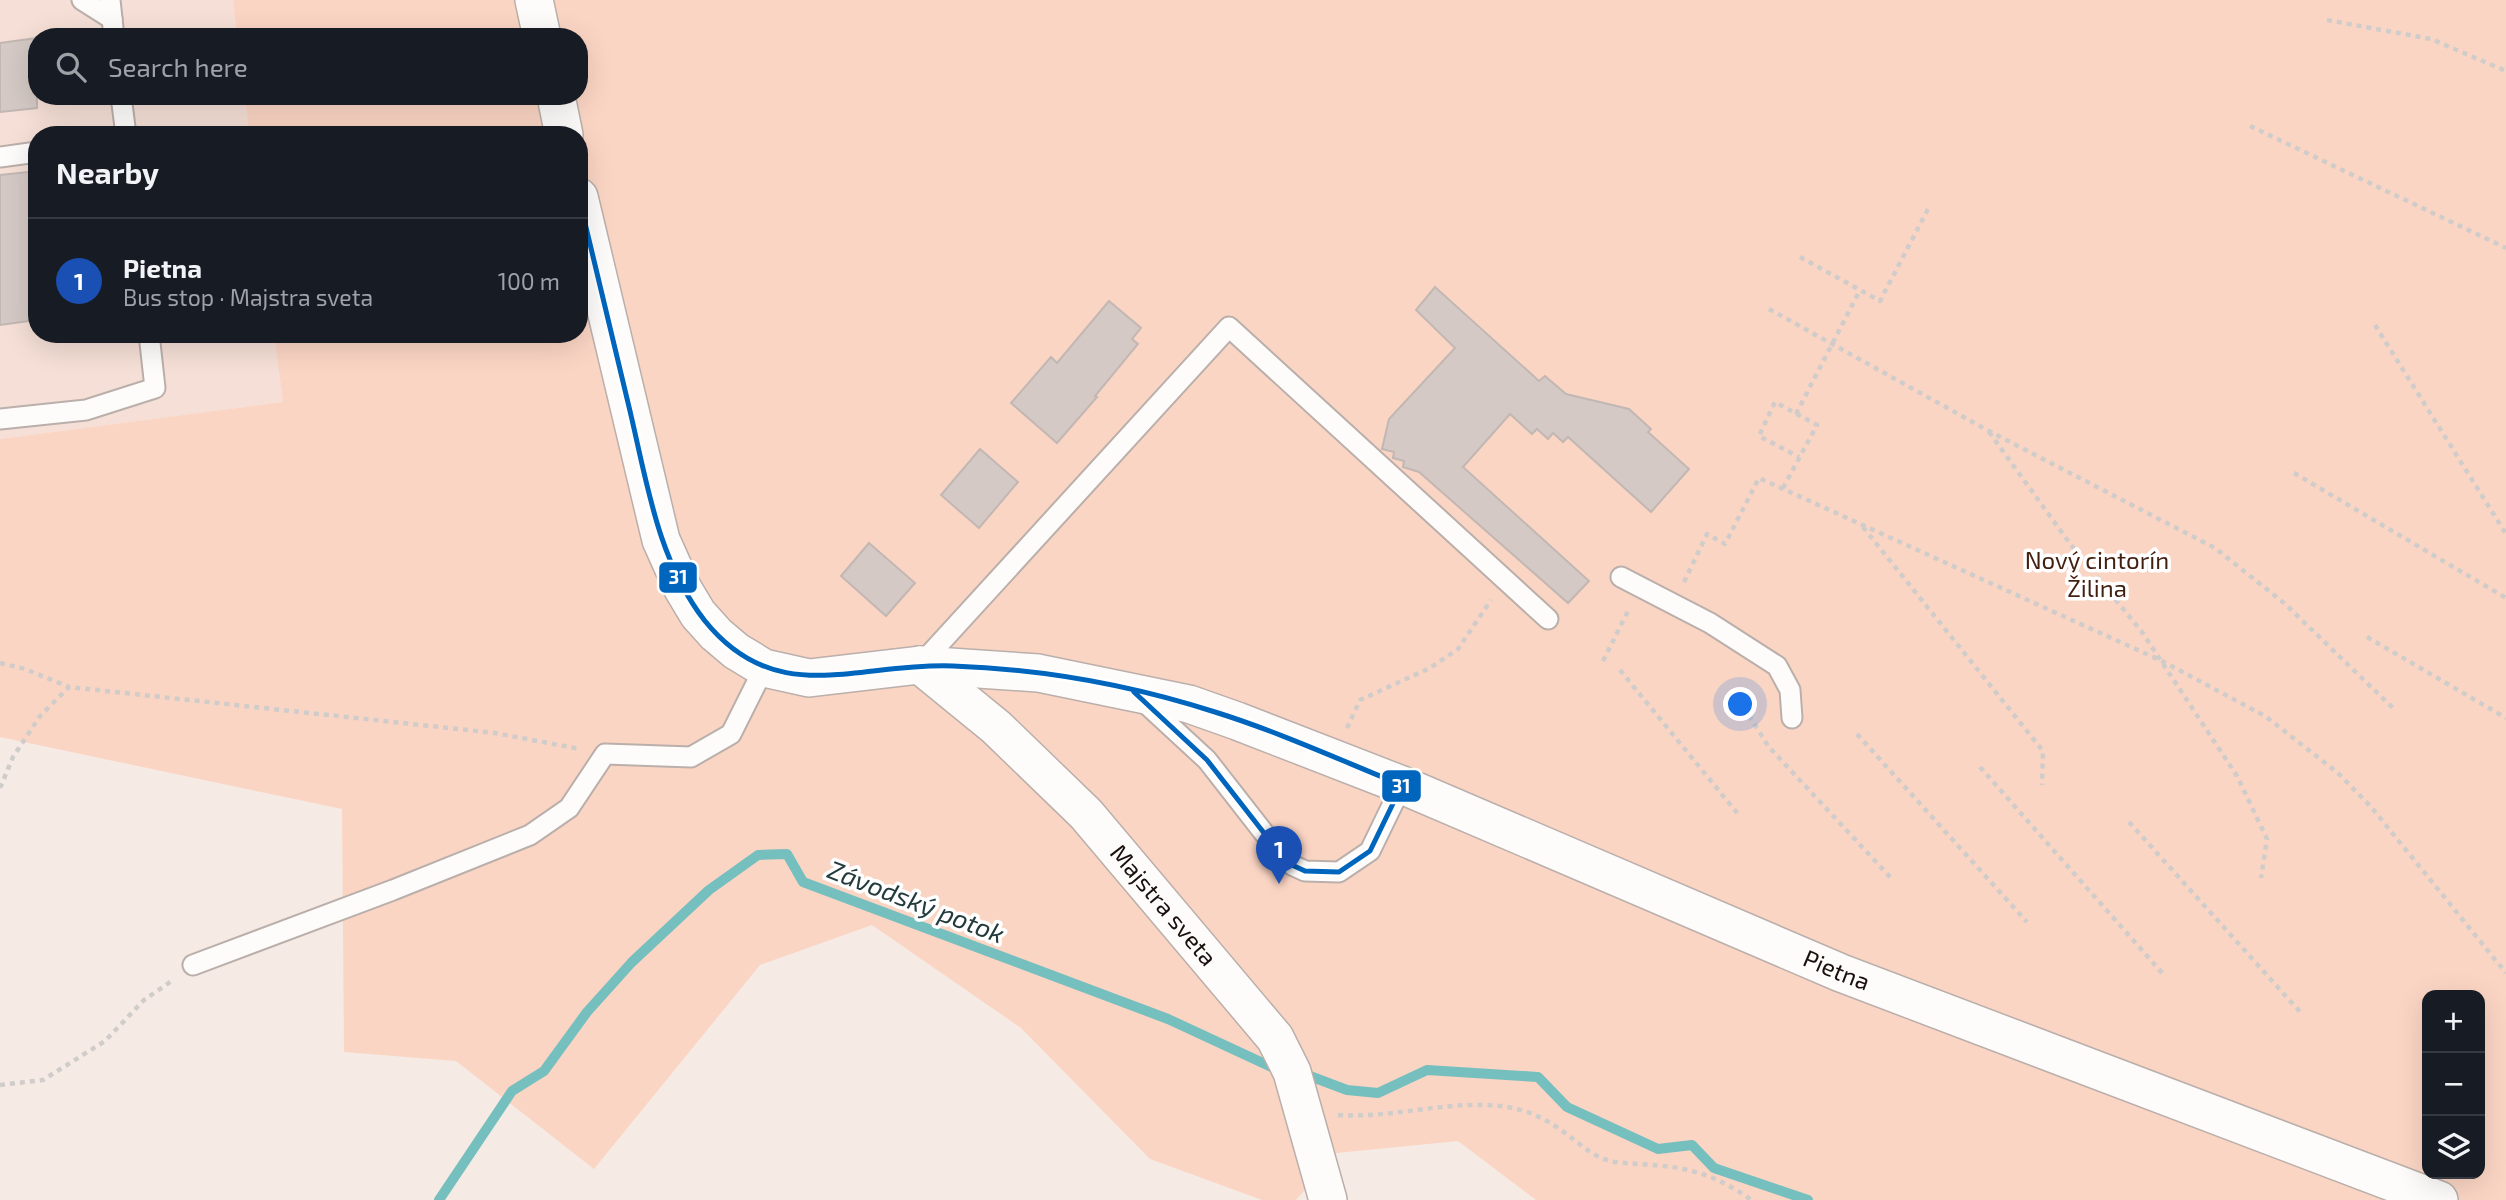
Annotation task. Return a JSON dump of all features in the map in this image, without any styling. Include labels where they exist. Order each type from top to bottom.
[{"type":"street","points":[[534,0],[540,28]]},
{"type":"street","points":[[558,105],[563,126]]},
{"type":"street","name":"Pietna","points":[[588,235],[661,540],[683,589],[698,614],[736,651],[764,668],[809,678],[920,665],[1038,673],[1189,704],[1402,785],[1841,973],[2439,1200]]},
{"type":"street","name":"Majstra sveta","points":[[920,665],[996,727],[1086,814],[1275,1038],[1292,1072],[1328,1200]]},
{"type":"lane","points":[[82,0],[112,18]]},
{"type":"lane","points":[[122,105],[124,126]]},
{"type":"lane","points":[[0,157],[28,153]]},
{"type":"lane","points":[[920,665],[1229,327],[1548,619]]},
{"type":"lane","points":[[0,419],[86,410],[155,388],[150,343]]},
{"type":"lane","points":[[1621,577],[1710,623],[1777,666],[1790,690],[1792,719]]},
{"type":"lane","points":[[193,965],[530,835],[569,808],[605,754],[691,757],[731,734],[764,668]]},
{"type":"lane","points":[[1134,692],[1207,760],[1282,856],[1305,871],[1339,872],[1370,852],[1402,785]]},
{"type":"path","points":[[2327,20],[2431,39],[2506,71]]},
{"type":"path","points":[[2250,126],[2506,248]]},
{"type":"path","points":[[1800,257],[1880,301],[1928,209]]},
{"type":"path","points":[[1796,414],[1860,290]]},
{"type":"path","points":[[1769,309],[1987,430],[2215,548],[2284,603],[2394,709]]},
{"type":"path","points":[[2375,326],[2506,534]]},
{"type":"path","points":[[1783,488],[1816,425],[1775,402],[1759,436],[1799,457]]},
{"type":"path","points":[[1987,430],[2071,545],[2143,632],[2237,776],[2267,839],[2261,878]]},
{"type":"path","points":[[2294,473],[2506,598]]},
{"type":"path","points":[[1672,604],[1707,534],[1725,544],[1759,478],[1783,488],[2162,661],[2265,716],[2338,773],[2372,808],[2506,973]]},
{"type":"path","points":[[1862,524],[2043,751],[2042,785]]},
{"type":"path","points":[[1360,700],[1430,668],[1458,649],[1504,581]]},
{"type":"path","points":[[1603,661],[1640,587]]},
{"type":"path","points":[[2367,637],[2506,718]]},
{"type":"path","points":[[0,663],[25,669],[69,687],[495,733],[605,754]]},
{"type":"path","points":[[1620,670],[1738,814]]},
{"type":"path","points":[[0,788],[13,757],[40,716],[69,687]]},
{"type":"path","points":[[1744,707],[1768,746],[1891,878]]},
{"type":"path","points":[[1857,734],[2027,922]]},
{"type":"path","points":[[1980,767],[2163,974]]},
{"type":"path","points":[[2129,822],[2301,1013]]},
{"type":"path","points":[[0,1085],[43,1080],[104,1041],[144,1000],[193,965]]},
{"type":"path","points":[[1303,1113],[1362,1117],[1472,1106],[1511,1108],[1532,1113],[1565,1132],[1585,1150],[1598,1157],[1615,1162],[1666,1166],[1699,1173],[1732,1186],[1751,1200]]},
{"type":"shaded area","points":[[0,0],[233,0],[236,28],[28,28],[28,105],[246,105],[248,126],[28,126],[28,343],[275,343],[283,402],[0,439]]},
{"type":"green space","name":"Nový cintorín Žilina","points":[[233,0],[2506,0],[2506,1200],[1536,1200],[1458,1141],[1337,1153],[1296,1200],[1262,1200],[1150,1159],[1021,1028],[872,925],[760,965],[594,1169],[456,1061],[344,1052],[342,809],[0,737],[0,439],[283,402],[275,343],[588,343],[588,126],[248,126],[246,105],[588,105],[588,28],[236,28]]},
{"type":"building","points":[[28,39],[28,105],[37,105],[37,108],[0,112],[0,43]]},
{"type":"building","points":[[28,172],[28,321],[0,325],[0,175]]},
{"type":"building","points":[[1435,287],[1539,381],[1545,376],[1566,394],[1629,409],[1651,429],[1648,432],[1689,469],[1651,512],[1568,437],[1563,442],[1553,433],[1548,439],[1537,429],[1532,434],[1510,414],[1463,467],[1589,581],[1568,603],[1419,472],[1403,467],[1404,461],[1393,458],[1394,452],[1382,449],[1389,419],[1455,348],[1416,310]]},
{"type":"building","points":[[1109,301],[1141,328],[1132,339],[1138,344],[1057,443],[1011,403],[1051,357],[1057,363]]},
{"type":"building","points":[[980,449],[1018,482],[979,528],[941,495]]},
{"type":"building","points":[[869,543],[915,583],[886,616],[841,576]]},
{"type":"waterway","name":"Závodský potok","points":[[439,1200],[512,1091],[544,1071],[587,1012],[632,962],[709,890],[758,855],[787,854],[803,882],[1168,1019],[1280,1071]]},
{"type":"waterway","points":[[1302,1073],[1347,1090],[1378,1093],[1427,1070],[1538,1077],[1567,1107],[1658,1149],[1692,1145],[1714,1168],[1808,1200]]},
{"type":"transit line","name":"31","points":[[588,236],[649,493],[665,547],[689,598],[705,621],[732,648],[761,665],[790,673],[820,675],[953,666],[1019,671],[1118,686],[1215,712],[1286,737],[1402,785],[1370,851],[1339,872],[1305,871],[1292,865],[1282,856],[1207,760],[1134,692]]},
{"type":"place","name":"Pietna","points":[[1279,884]]}]
